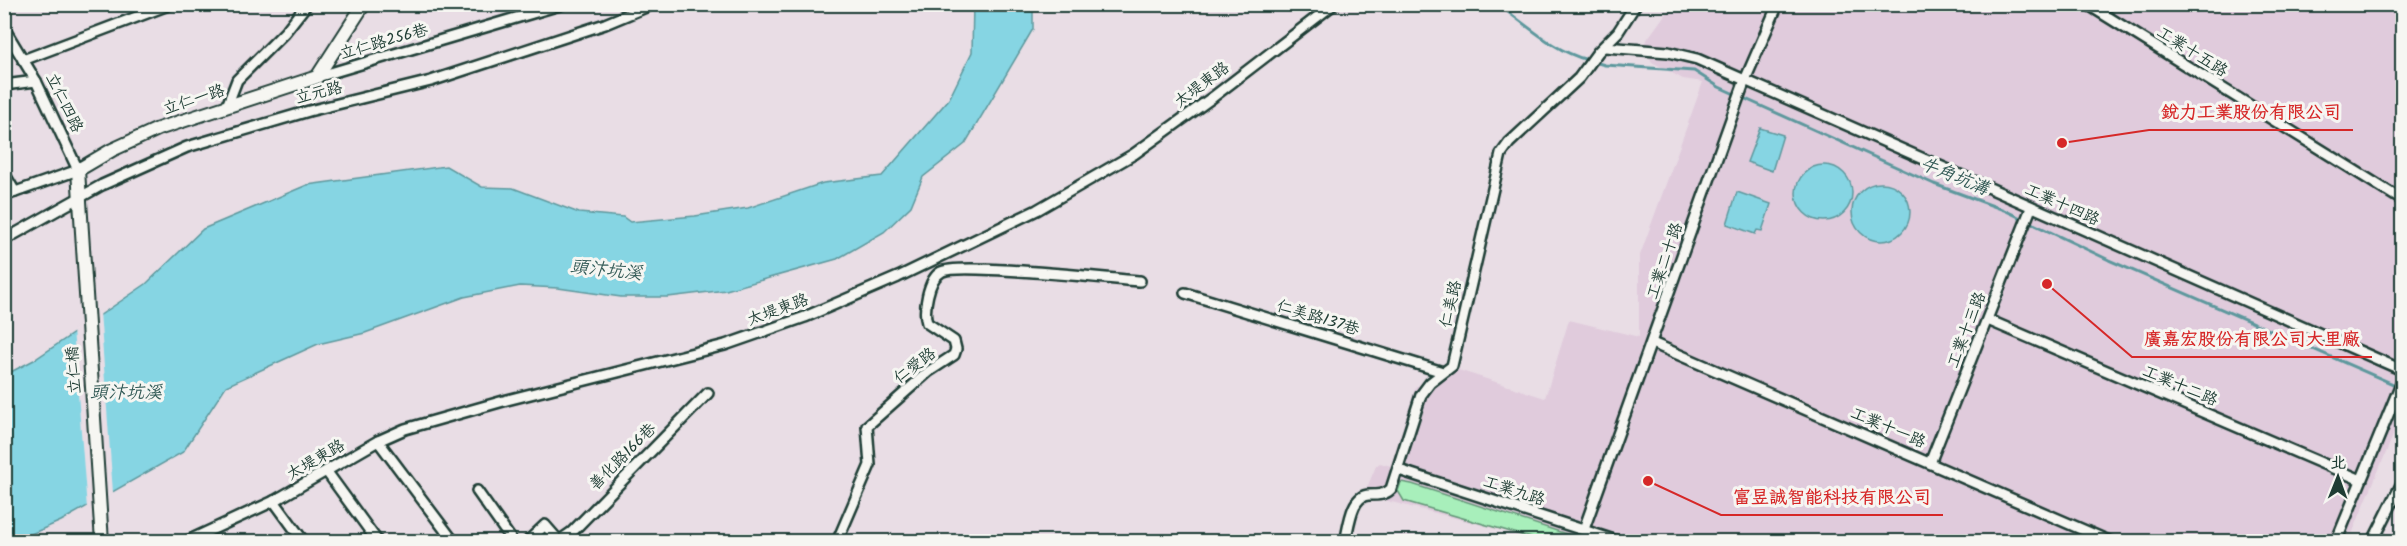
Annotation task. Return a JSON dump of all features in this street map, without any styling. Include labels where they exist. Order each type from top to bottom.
[{"type":"street","points":[[23,60],[171,4]]},
{"type":"street","points":[[226,106],[237,80],[285,32],[307,4]]},
{"type":"street","points":[[317,77],[364,4]]},
{"type":"street","name":"立仁路256巷","points":[[317,77],[562,4]]},
{"type":"street","name":"立元路","points":[[4,240],[81,196],[139,168],[197,144],[309,111],[431,81],[605,24],[653,4]]},
{"type":"street","name":"太堤東路","points":[[185,542],[274,501],[378,441],[405,429],[507,400],[725,345],[805,317],[898,277],[1037,210],[1134,154],[1213,97],[1334,4]]},
{"type":"street","name":"仁美路","points":[[1345,542],[1357,501],[1364,495],[1380,495],[1389,492],[1399,470],[1421,395],[1426,387],[1452,366],[1501,154],[1509,143],[1579,78],[1601,49],[1618,32],[1636,4]]},
{"type":"street","name":"工業二十路","points":[[1584,529],[1744,83],[1778,4]]},
{"type":"street","name":"工業十五路","points":[[2087,4],[2403,200]]},
{"type":"street","name":"立仁四路","points":[[5,30],[36,81],[78,170],[81,196]]},
{"type":"street","name":"工業十四路","points":[[1601,49],[1682,55],[2030,210],[2403,370]]},
{"type":"street","name":"立仁一路","points":[[4,196],[78,170],[142,136],[317,77]]},
{"type":"street","points":[[4,85],[36,81]]},
{"type":"street","points":[[4,173],[15,192]]},
{"type":"street","name":"立仁橋","points":[[81,196],[102,542]]},
{"type":"street","name":"工業十三路","points":[[1930,463],[2030,210]]},
{"type":"street","name":"仁愛路","points":[[837,542],[870,465],[867,426],[928,372],[954,355],[956,349],[954,342],[927,323],[925,316],[933,279],[940,272],[949,269],[1005,271],[1140,281]]},
{"type":"street","name":"仁美路137巷","points":[[1185,293],[1443,372]]},
{"type":"street","name":"工業十二路","points":[[1988,320],[2361,480]]},
{"type":"street","name":"工業十一路","points":[[1652,343],[2111,542]]},
{"type":"street","points":[[2336,542],[2403,381]]},
{"type":"street","name":"善化路166巷","points":[[527,542],[545,525],[558,541],[572,532],[708,393]]},
{"type":"street","points":[[378,441],[454,542]]},
{"type":"street","name":"工業九路","points":[[1399,470],[1620,542]]},
{"type":"street","points":[[327,472],[378,542]]},
{"type":"street","points":[[2374,539],[2403,483]]},
{"type":"street","points":[[477,491],[513,542]]},
{"type":"street","points":[[274,501],[304,542]]},
{"type":"shaded area","points":[[1672,5],[2402,5],[2402,414],[2352,534],[2368,541],[1546,541],[1364,495],[1376,466],[1380,463],[1391,466],[1416,386],[1422,386],[1443,365],[1545,398],[1569,320],[1639,337],[1639,258],[1703,82],[1683,79],[1652,62],[1643,45]]},
{"type":"green space","points":[[1401,482],[1588,541],[1542,541],[1404,501],[1398,491]]},
{"type":"water","name":"頭汴坑溪","points":[[973,5],[1033,5],[1033,29],[965,144],[923,177],[911,206],[884,232],[837,259],[726,290],[668,297],[621,297],[558,288],[520,286],[464,297],[365,333],[318,344],[226,386],[183,452],[61,521],[15,541],[5,542],[5,375],[34,360],[146,284],[203,229],[307,185],[446,166],[482,187],[513,188],[579,213],[623,217],[630,222],[748,208],[823,183],[882,176],[949,99],[972,52]]},
{"type":"water","points":[[1760,128],[1783,135],[1772,171],[1747,162]]},
{"type":"water","points":[[1818,165],[1830,165],[1840,169],[1848,177],[1852,193],[1848,209],[1840,217],[1830,221],[1818,221],[1808,217],[1800,209],[1796,199],[1796,187],[1800,177],[1808,169]]},
{"type":"water","points":[[1881,183],[1897,188],[1905,196],[1910,212],[1905,228],[1897,236],[1881,241],[1865,236],[1857,228],[1852,212],[1857,196],[1865,188]]},
{"type":"water","points":[[1737,192],[1771,204],[1762,231],[1757,230],[1755,234],[1727,224]]},
{"type":"pier","points":[[100,311],[113,493],[87,509],[73,329]]},
{"type":"waterway","name":"牛角坑溝","points":[[1497,4],[1551,44],[1588,60]]},
{"type":"waterway","name":"牛角坑溝","points":[[1594,62],[1605,65],[1694,71],[1719,87],[1934,184],[2004,210],[2109,260],[2398,386]]},
{"type":"place","name":"銳力工業股份有限公司","points":[[2062,143]]},
{"type":"place","name":"廣嘉宏股份有限公司大里廠","points":[[2047,284]]},
{"type":"place","name":"富昱誠智能科技有限公司","points":[[1648,481]]}]
